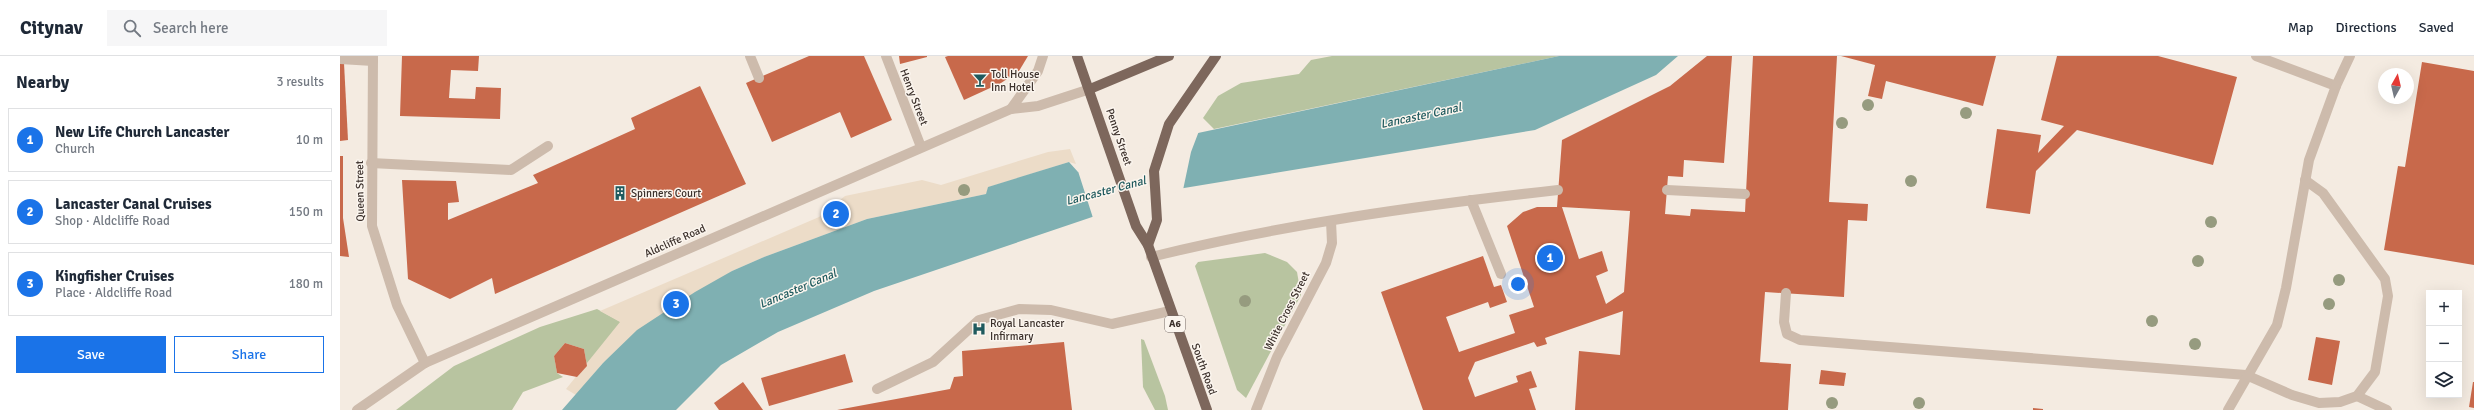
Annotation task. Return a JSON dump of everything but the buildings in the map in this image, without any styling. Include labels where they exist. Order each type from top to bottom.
[{"type":"main road","name":"Penny Street","points":[[1077,56],[1090,89],[1107,144],[1136,226]]},
{"type":"main road","points":[[1090,89],[1169,56]]},
{"type":"main road","points":[[1148,245],[1157,220],[1154,171],[1167,128],[1186,96],[1216,56]]},
{"type":"main road","name":"South Road","points":[[1136,226],[1148,245],[1170,311],[1207,410]]},
{"type":"street","points":[[750,56],[759,78]]},
{"type":"street","name":"Henry Street","points":[[886,56],[921,147]]},
{"type":"street","points":[[1011,109],[1038,71],[1043,56]]},
{"type":"street","points":[[2256,56],[2336,86]]},
{"type":"street","points":[[2228,410],[2246,375],[2264,349],[2277,325],[2286,288],[2309,160],[2336,86],[2350,56]]},
{"type":"street","points":[[340,59],[373,59]]},
{"type":"street","name":"Queen Street","points":[[373,59],[371,163],[372,226],[396,305],[425,363]]},
{"type":"street","name":"Aldcliffe Road","points":[[357,410],[425,363],[1011,109],[1038,106],[1090,89]]},
{"type":"street","points":[[371,163],[510,170],[548,146]]},
{"type":"street","points":[[1786,293],[1784,322],[1787,334],[1800,340],[2246,375],[2292,395],[2318,403],[2340,402],[2357,396],[2375,372],[2388,296],[2385,279],[2323,193],[2305,180]]},
{"type":"street","points":[[1151,257],[1331,221],[1471,200],[1558,190]]},
{"type":"street","points":[[1667,190],[1745,194]]},
{"type":"street","points":[[1471,200],[1501,274]]},
{"type":"street","name":"White Cross Street","points":[[1256,410],[1277,357],[1326,262],[1332,243],[1331,221]]},
{"type":"street","points":[[877,389],[932,362],[979,320],[992,316],[1019,309],[1051,310],[1112,324],[1170,311]]},
{"type":"street","points":[[2357,396],[2387,410]]},
{"type":"green space","points":[[1332,56],[1559,56],[1214,129],[1203,118],[1218,96],[1241,83],[1299,74],[1311,60]]},
{"type":"green space","points":[[1265,253],[1287,262],[1297,272],[1301,295],[1246,398],[1237,390],[1195,266],[1198,262]]},
{"type":"green space","points":[[597,309],[621,322],[587,366],[584,349],[565,343],[554,356],[557,373],[563,377],[523,392],[512,410],[396,410],[454,366],[540,327]]},
{"type":"green space","points":[[1141,339],[1144,340],[1165,396],[1168,410],[1155,410],[1143,387]]},
{"type":"shaded area","points":[[1070,149],[1076,164],[1069,162],[989,187],[986,194],[867,219],[764,257],[732,271],[603,363],[576,395],[566,389],[620,322],[600,311],[819,217],[845,196],[922,180],[941,185],[1048,152]]},
{"type":"water","name":"Lancaster Canal","points":[[1559,56],[1678,56],[1656,75],[1535,130],[1172,190],[874,291],[778,332],[721,365],[676,410],[562,410],[603,363],[637,330],[695,292],[732,271],[764,257],[867,219],[986,194],[988,187],[1069,162],[1078,172],[1198,133]]},
{"type":"pier","points":[[1199,131],[1191,152],[1183,190],[1093,218],[1077,168],[1079,170]]},
{"type":"place","name":"Toll House Inn Hotel","points":[[980,80]]},
{"type":"place","name":"Spinners Court","points":[[620,193]]},
{"type":"place","name":"Lancaster Canal Cruises","points":[[836,214]]},
{"type":"place","name":"New Life Church Lancaster","points":[[1550,258]]},
{"type":"place","name":"Kingfisher Cruises","points":[[676,304]]},
{"type":"place","name":"Royal Lancaster Infirmary","points":[[979,329]]}]
